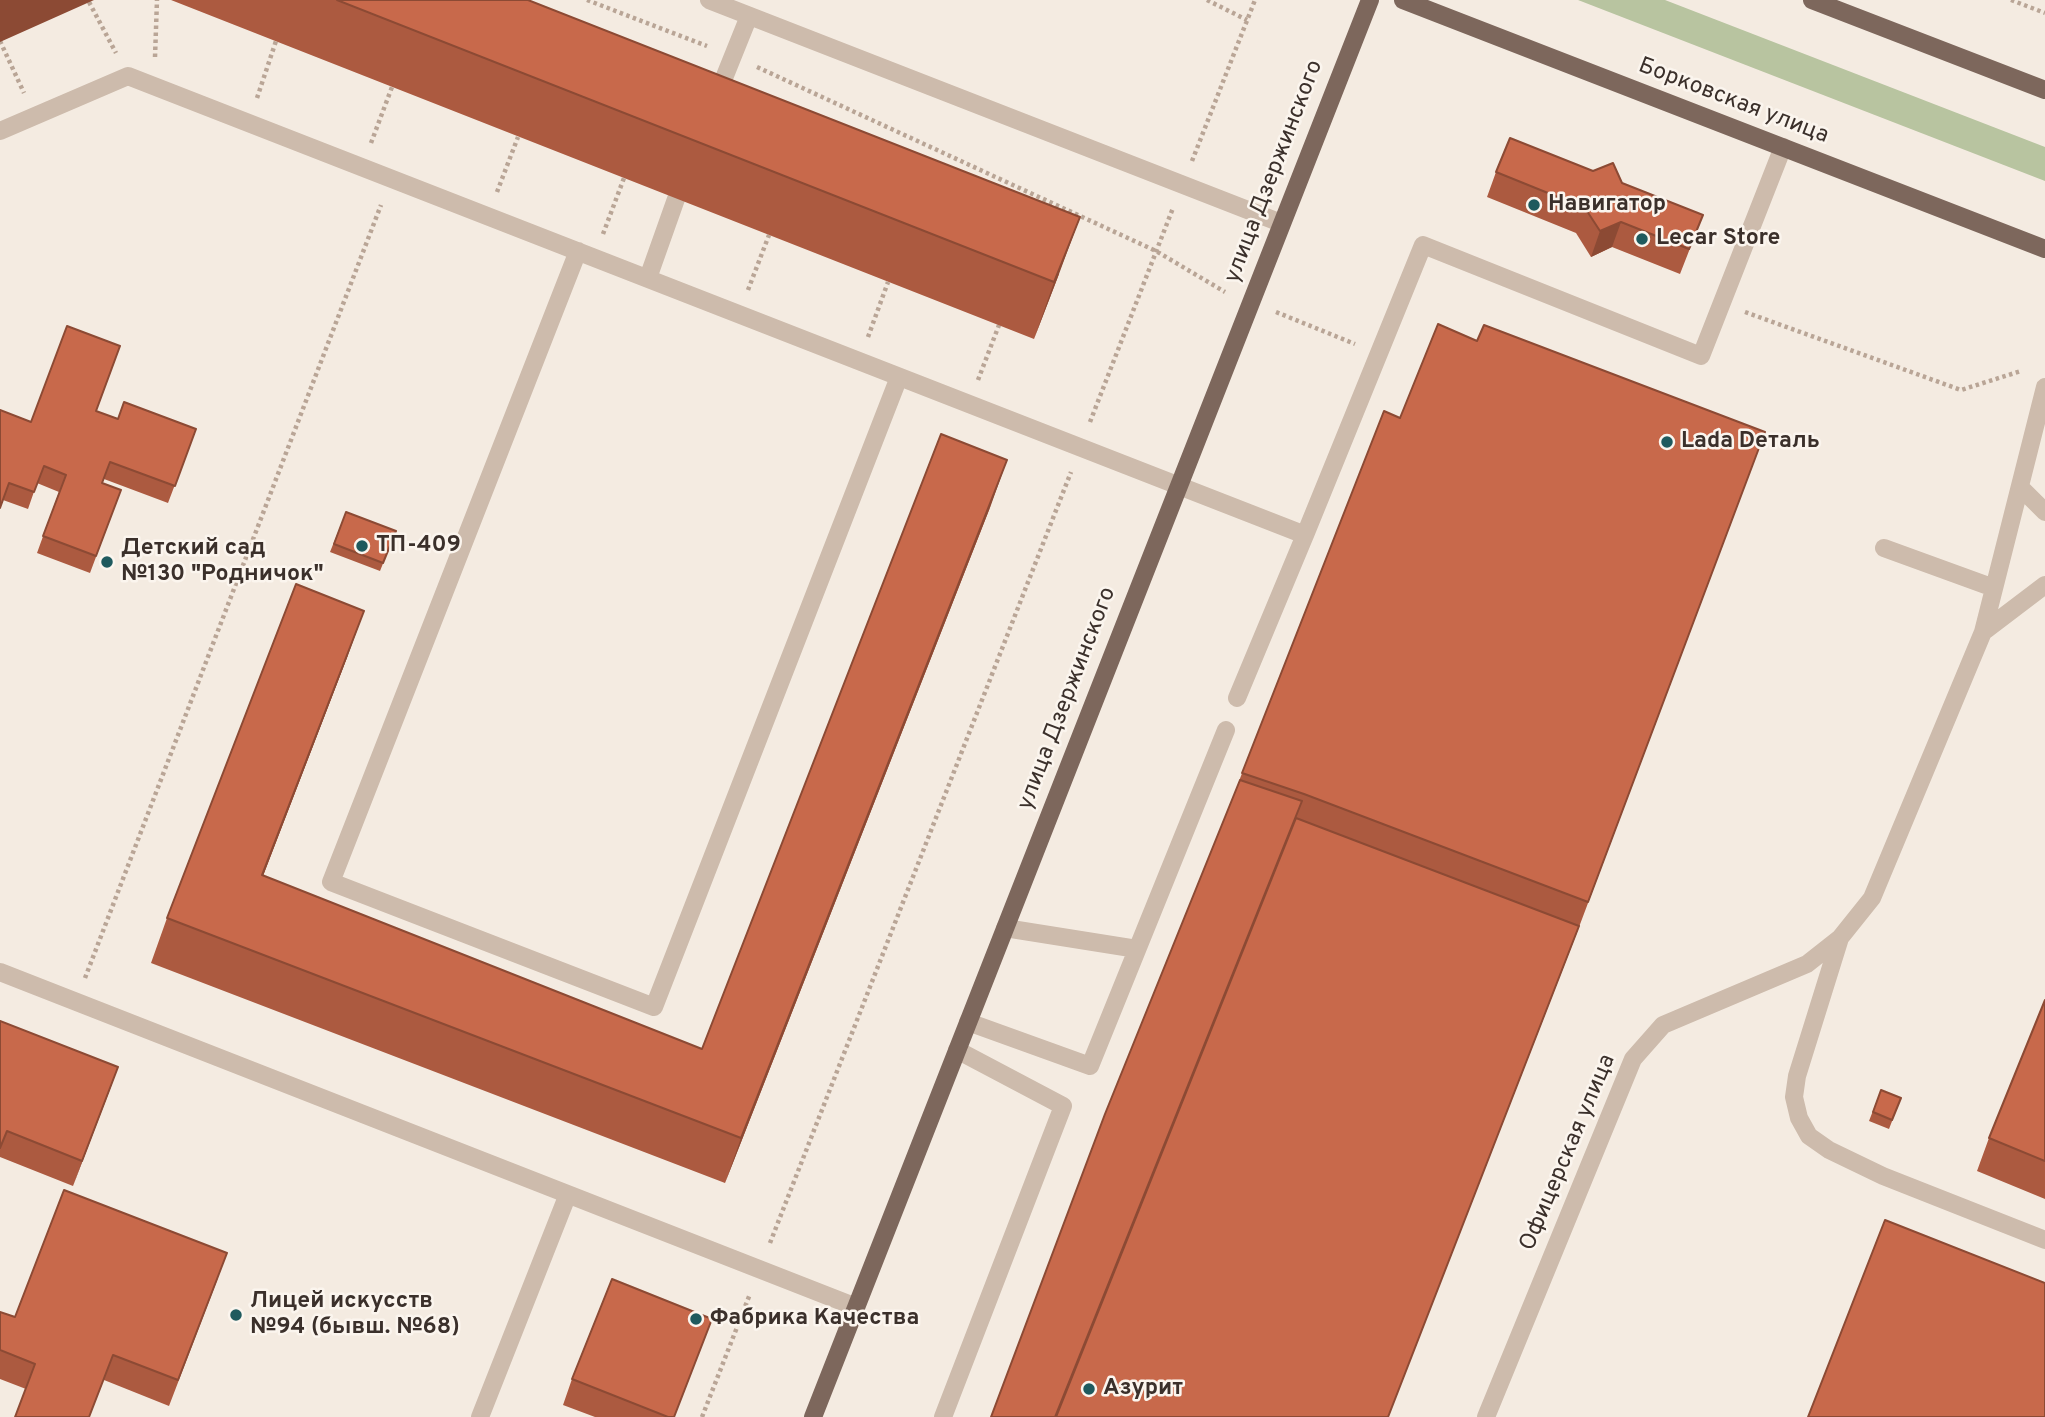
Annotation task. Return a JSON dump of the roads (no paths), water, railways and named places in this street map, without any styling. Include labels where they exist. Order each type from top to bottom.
[{"type":"main road","name":"улица Дзержинского","points":[[813,1417],[1370,0]]},
{"type":"main road","name":"Борковская улица","points":[[1403,0],[2045,249]]},
{"type":"main road","points":[[1812,0],[2045,90]]},
{"type":"street","points":[[709,0],[1281,223]]},
{"type":"street","points":[[708,121],[749,16]]},
{"type":"street","points":[[0,131],[128,76],[1305,535]]},
{"type":"street","points":[[1237,698],[1423,245],[1701,356],[1783,147]]},
{"type":"street","points":[[648,278],[676,198]]},
{"type":"street","points":[[586,254],[331,882],[654,1007],[899,377]]},
{"type":"street","name":"Офицерская улица","points":[[1486,1417],[1633,1059],[1663,1025],[1807,964],[1840,938],[1872,898],[1983,632],[2045,387]]},
{"type":"street","points":[[2020,487],[2045,512]]},
{"type":"street","points":[[1884,548],[1994,589]]},
{"type":"street","points":[[1983,632],[2045,585]]},
{"type":"street","points":[[968,1023],[1090,1066],[1226,730]]},
{"type":"street","points":[[1005,928],[1138,948]]},
{"type":"street","points":[[1840,938],[1797,1076],[1794,1097],[1799,1118],[1809,1136],[1829,1150],[1883,1176],[2045,1240]]},
{"type":"street","points":[[0,972],[856,1307]]},
{"type":"street","points":[[943,1417],[1063,1106],[957,1050]]},
{"type":"street","points":[[483,1416],[568,1194]]},
{"type":"place","name":"Навигатор","points":[[1534,205]]},
{"type":"place","name":"Lecar Store","points":[[1642,239]]},
{"type":"place","name":"Lada Dеталь","points":[[1667,442]]},
{"type":"place","name":"ТП-409","points":[[362,546]]},
{"type":"place","name":"Детский сад №130 \"Родничок\"","points":[[107,562]]},
{"type":"place","name":"Лицей искусств №94 (бывш. №68)","points":[[236,1315]]},
{"type":"place","name":"Фабрика Качества","points":[[696,1319]]},
{"type":"place","name":"Азурит","points":[[1089,1389]]}]
